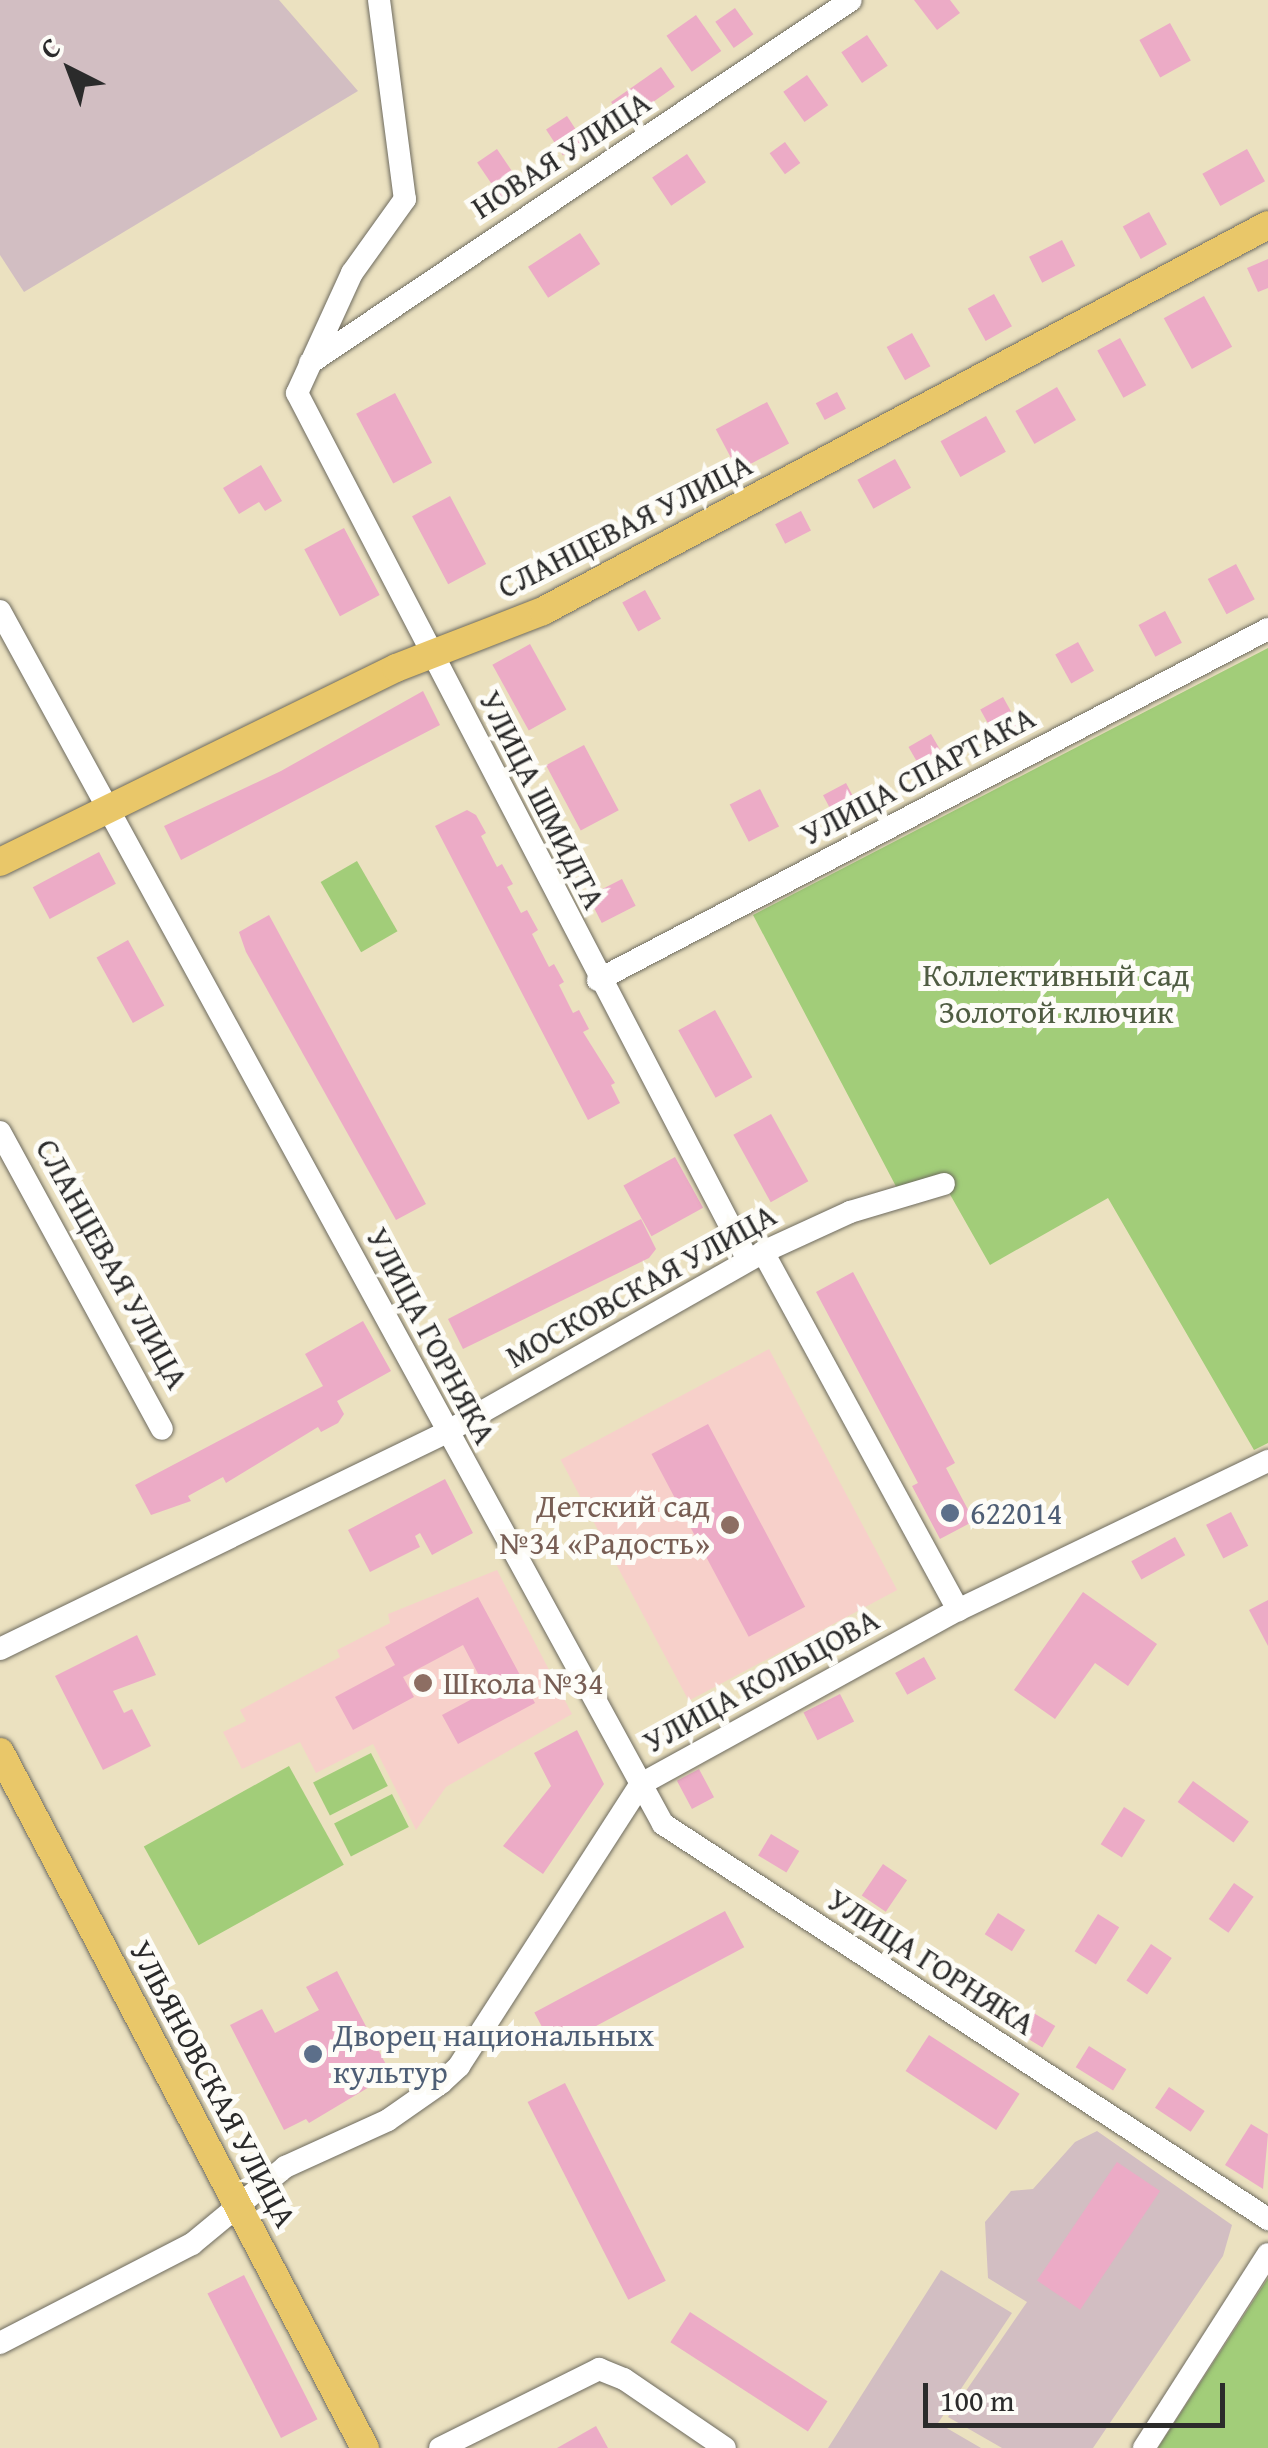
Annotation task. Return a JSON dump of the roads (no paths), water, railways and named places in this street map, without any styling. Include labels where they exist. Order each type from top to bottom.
[{"type":"main road","name":"СЛАНЦЕВАЯ УЛИЦА","points":[[0,862],[396,668],[432,656],[671,545],[1268,226]]},
{"type":"main road","name":"УЛЬЯНОВСКАЯ УЛИЦА","points":[[0,1752],[365,2448]]},
{"type":"street","points":[[307,365],[352,273],[405,199],[379,0]]},
{"type":"street","name":"НОВАЯ УЛИЦА","points":[[307,365],[850,0]]},
{"type":"street","name":"УЛИЦА ШМИДТА","points":[[307,365],[298,394],[598,980],[958,1610]]},
{"type":"street","name":"УЛИЦА ГОРНЯКА","points":[[0,611],[112,807],[445,1432],[664,1824],[684,1841],[1268,2220]]},
{"type":"street","name":"УЛИЦА СПАРТАКА","points":[[598,980],[1268,630]]},
{"type":"street","name":"СЛАНЦЕВАЯ УЛИЦА","points":[[0,1132],[162,1429]]},
{"type":"street","name":"МОСКОВСКАЯ УЛИЦА","points":[[0,1649],[149,1582],[445,1432],[756,1256],[850,1212],[944,1184]]},
{"type":"street","name":"УЛИЦА КОЛЬЦОВА","points":[[0,2343],[192,2244],[285,2166],[420,2100],[459,2066],[640,1784],[958,1610],[1265,1470]]},
{"type":"street","points":[[1144,2448],[1268,2254]]},
{"type":"street","points":[[440,2448],[599,2369],[624,2379],[724,2448]]},
{"type":"place","name":"622014","points":[[950,1513]]},
{"type":"place","name":"Детский сад №34 «Радость»","points":[[730,1525]]},
{"type":"place","name":"Школа №34","points":[[423,1683]]},
{"type":"place","name":"Дворец национальных культур","points":[[313,2054]]},
{"type":"park label","name":"Коллективный сад Золотой ключик","points":[[1056,994]]}]
